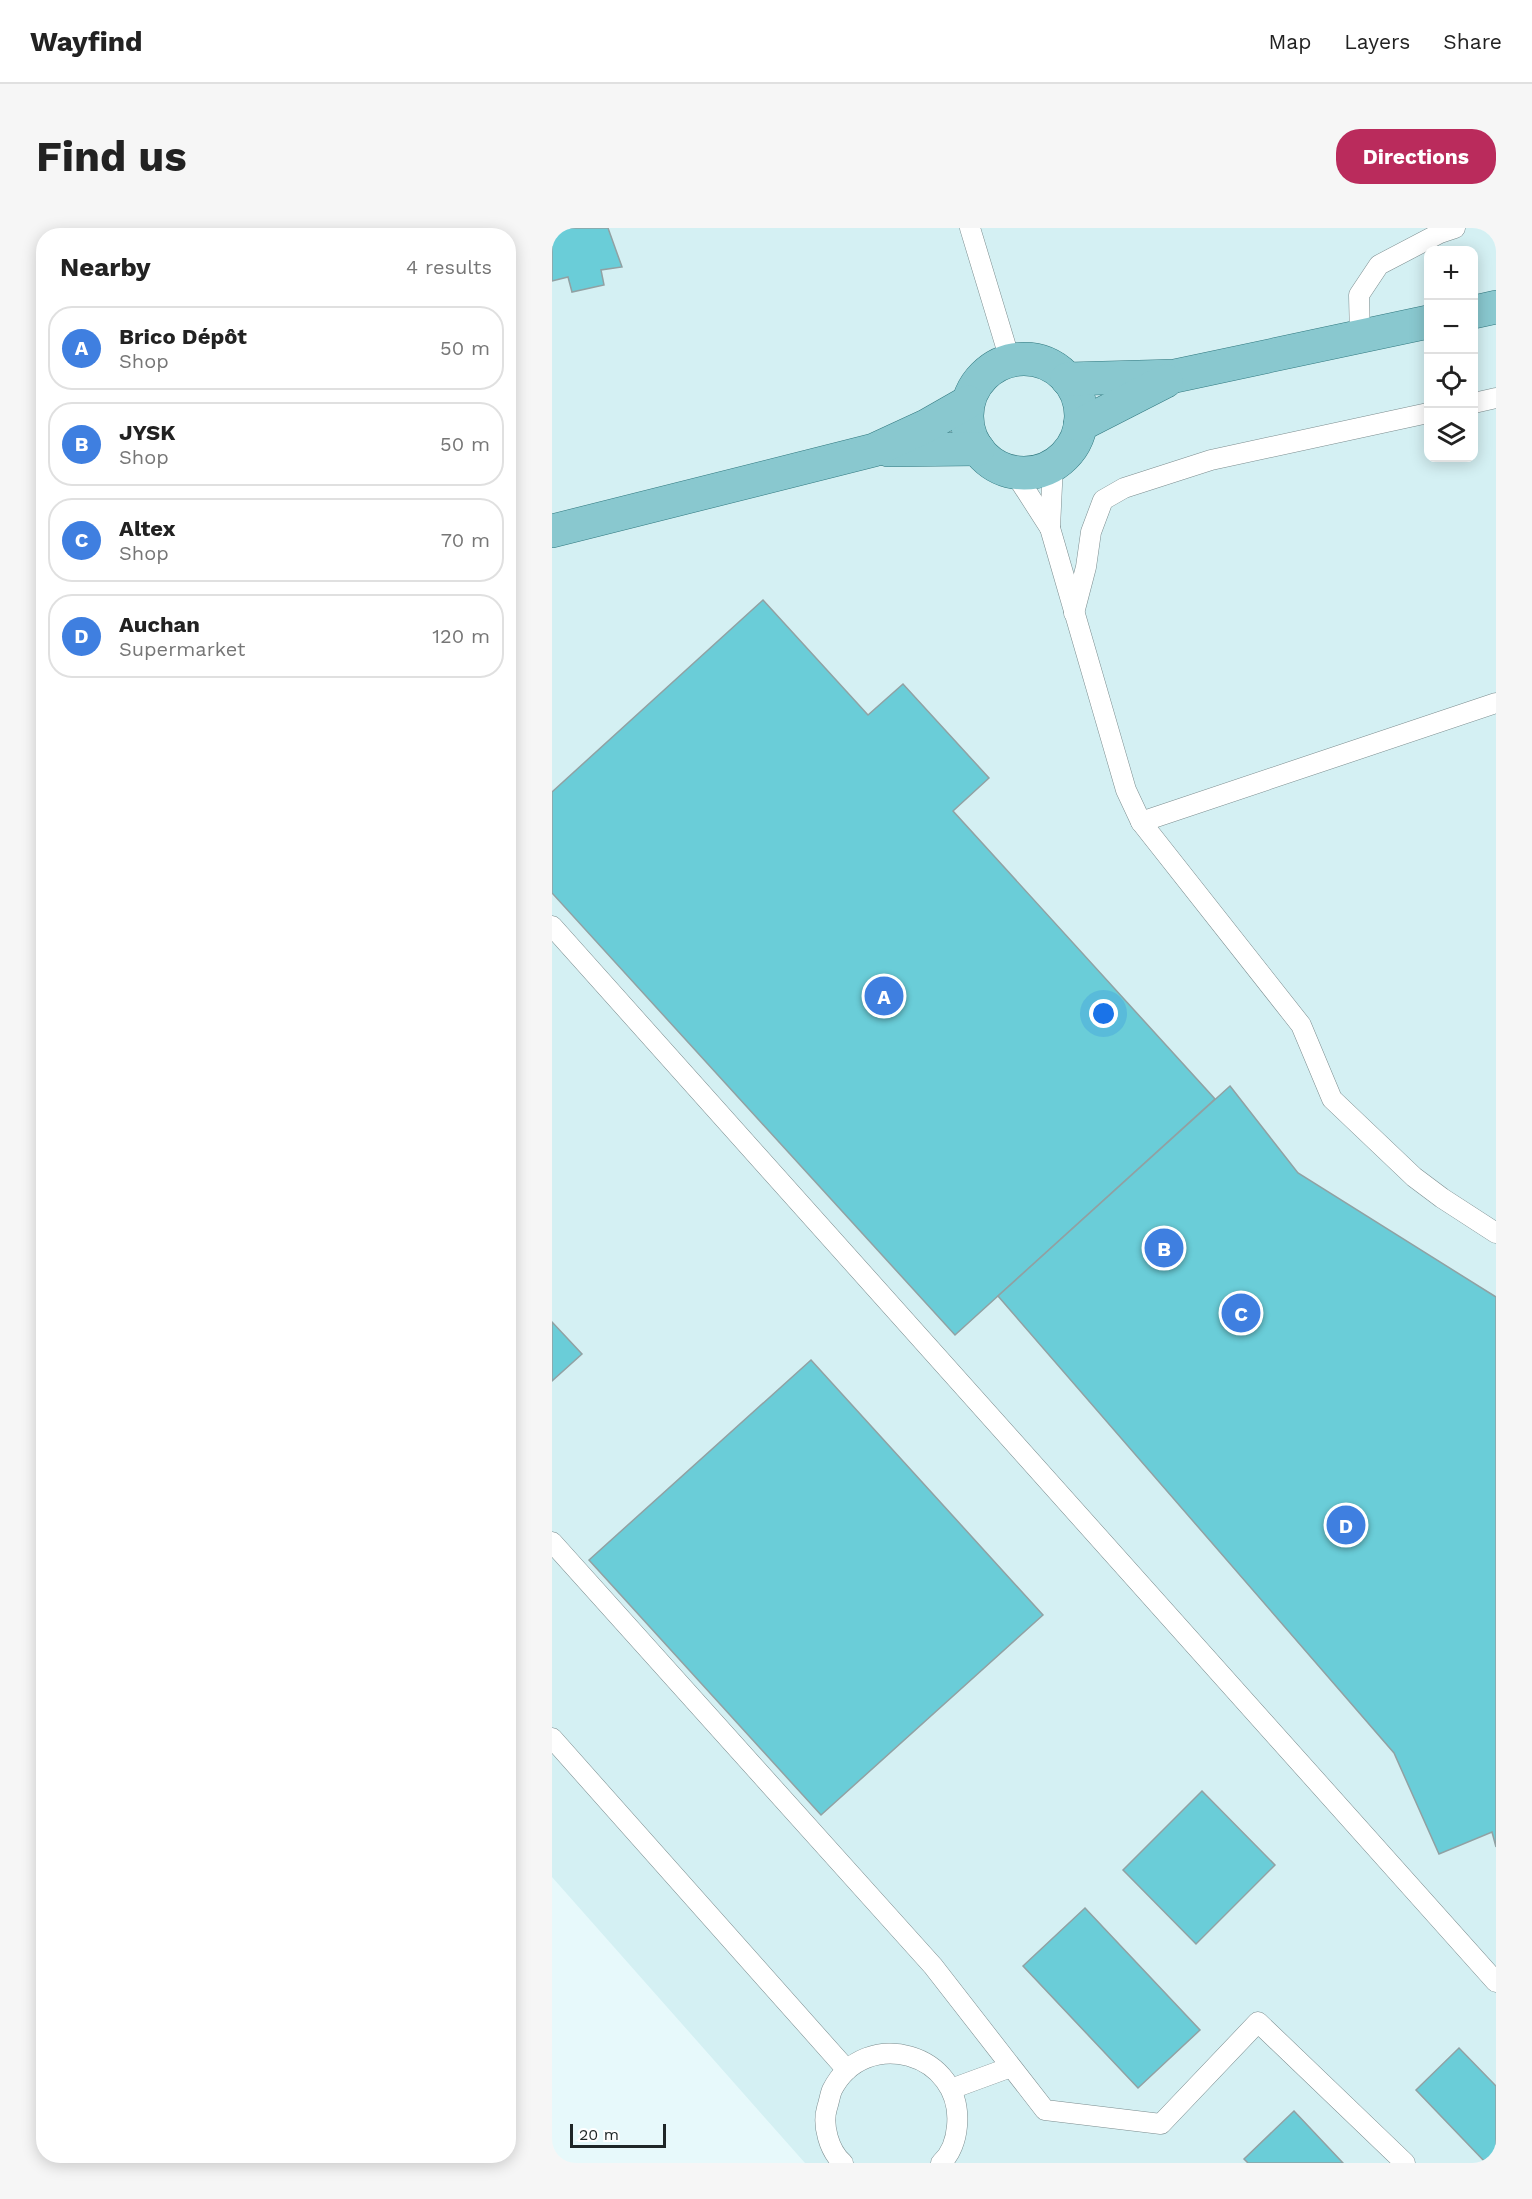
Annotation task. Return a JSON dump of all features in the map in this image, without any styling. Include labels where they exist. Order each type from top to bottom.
[{"type":"main road","points":[[1478,311],[1496,307]]},
{"type":"main road","points":[[1067,379],[1175,376],[1424,323]]},
{"type":"main road","points":[[1026,359],[1056,368],[1067,379],[1076,393],[1080,409],[1080,425],[1075,441],[1066,454],[1053,464],[1028,472],[1014,472],[987,459],[978,449],[970,434],[967,418],[968,402],[983,376],[995,366],[1010,360],[1026,359]]},
{"type":"main road","points":[[1080,425],[1175,376]]},
{"type":"main road","points":[[552,531],[874,450],[926,426],[968,402]]},
{"type":"main road","points":[[874,450],[978,449]]},
{"type":"lane","points":[[970,228],[1010,360]]},
{"type":"lane","points":[[1360,338],[1359,296],[1379,265],[1440,233],[1455,228]]},
{"type":"lane","points":[[1478,402],[1496,398]]},
{"type":"lane","points":[[1074,613],[1086,567],[1091,532],[1103,500],[1124,488],[1210,460],[1424,414]]},
{"type":"lane","points":[[1050,528],[1053,464]]},
{"type":"lane","points":[[1014,472],[1050,528],[1126,790],[1141,822],[1301,1025],[1332,1099],[1414,1177],[1496,1233]]},
{"type":"lane","points":[[1141,822],[1496,703]]},
{"type":"lane","points":[[552,926],[1496,1982]]},
{"type":"lane","points":[[552,1542],[933,1966],[1045,2110],[1161,2124],[1258,2022],[1405,2163]]},
{"type":"lane","points":[[552,1738],[847,2070]]},
{"type":"lane","points":[[843,2163],[828,2138],[826,2114],[832,2090],[847,2070],[867,2057],[892,2052],[916,2057],[937,2069],[951,2089],[959,2112],[956,2137],[946,2159],[941,2163]]},
{"type":"lane","points":[[951,2089],[1011,2067]]},
{"type":"shaded area","points":[[552,228],[1496,228],[1496,2163],[805,2163],[552,1877]]},
{"type":"building","points":[[552,228],[608,228],[622,267],[601,270],[604,285],[572,292],[568,277],[552,281]]},
{"type":"building","points":[[763,600],[868,715],[903,684],[989,778],[953,811],[1215,1099],[955,1335],[552,893],[552,792]]},
{"type":"building","points":[[1230,1086],[1298,1173],[1496,1297],[1496,1847],[1492,1832],[1439,1854],[1394,1753],[998,1296]]},
{"type":"building","points":[[552,1322],[582,1354],[552,1381]]},
{"type":"building","points":[[811,1360],[1043,1615],[821,1815],[589,1560]]},
{"type":"building","points":[[1202,1791],[1275,1865],[1196,1944],[1123,1870]]},
{"type":"building","points":[[1085,1908],[1200,2030],[1138,2088],[1023,1966]]},
{"type":"building","points":[[1459,2048],[1496,2086],[1496,2163],[1486,2163],[1416,2090]]},
{"type":"building","points":[[1294,2111],[1343,2163],[1248,2163],[1244,2159]]},
{"type":"place","name":"Brico Dépôt","points":[[884,996]]},
{"type":"place","name":"JYSK","points":[[1164,1248]]},
{"type":"place","name":"Altex","points":[[1241,1313]]},
{"type":"place","name":"Auchan","points":[[1346,1525]]}]
